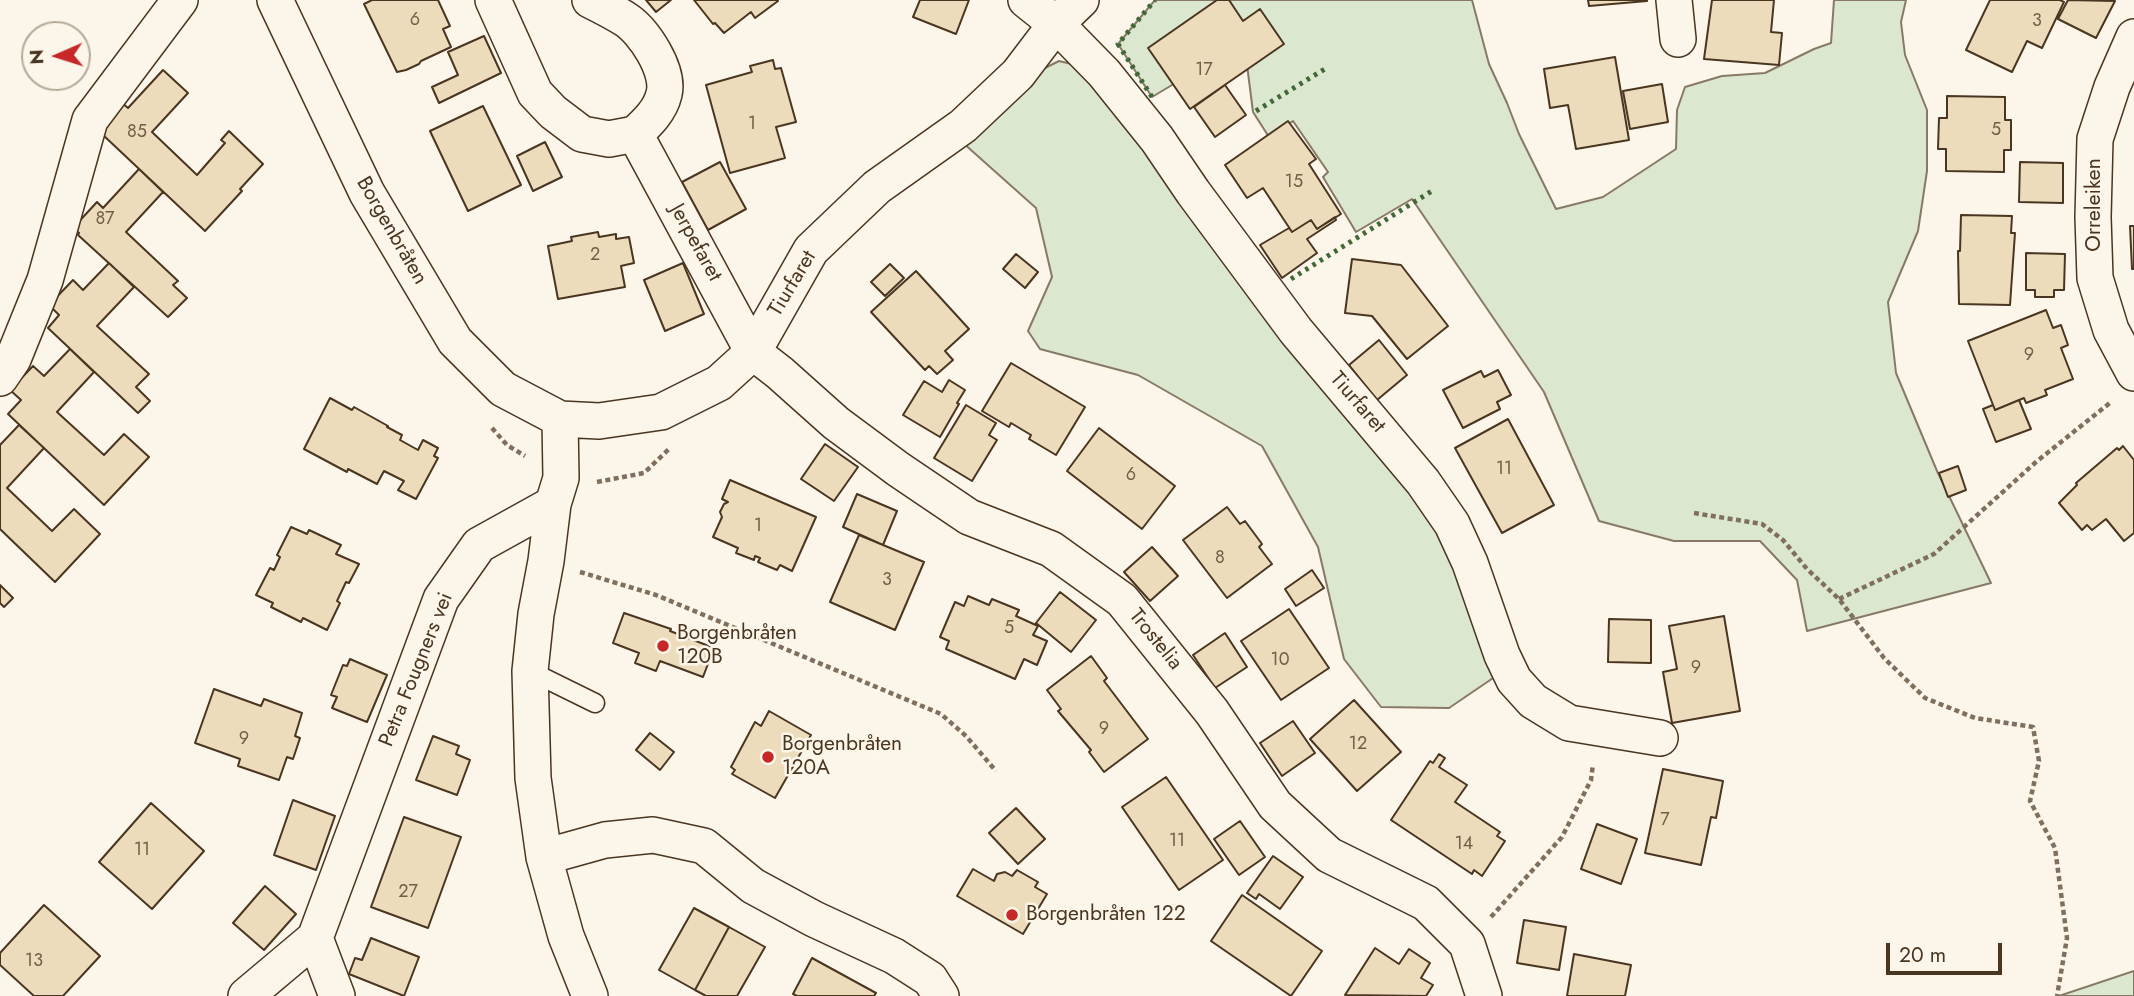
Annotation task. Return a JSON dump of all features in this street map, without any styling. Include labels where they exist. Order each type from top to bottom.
[{"type":"street","points":[[0,378],[13,359],[45,280],[90,120],[180,0]]},
{"type":"street","name":"Borgenbråten","points":[[275,0],[367,193],[455,341],[503,389],[561,419],[599,421],[661,412],[719,383],[753,352]]},
{"type":"street","points":[[494,0],[535,93],[553,112],[582,134],[609,139],[635,134],[652,119],[664,93],[660,64],[646,39],[627,20],[590,0]]},
{"type":"street","points":[[1026,0],[1056,24]]},
{"type":"street","name":"Tiurfaret","points":[[753,352],[811,250],[877,187],[963,126],[1018,75],[1056,24],[1081,0]]},
{"type":"street","points":[[1674,0],[1678,39]]},
{"type":"street","name":"Tiurfaret","points":[[1056,24],[1111,83],[1157,139],[1296,331],[1423,482],[1452,523],[1514,680],[1533,701],[1569,723],[1660,738]]},
{"type":"street","name":"Orreleiken","points":[[2134,37],[2112,86],[2095,139],[2092,217],[2095,278],[2111,330],[2134,373]]},
{"type":"street","name":"Jerpefaret","points":[[635,134],[753,352]]},
{"type":"street","name":"Trostelia","points":[[753,352],[836,423],[969,517],[1051,549],[1122,600],[1212,712],[1275,806],[1329,855],[1426,903],[1467,944],[1484,996]]},
{"type":"street","points":[[561,419],[561,478],[553,505],[530,671],[533,778],[544,857],[566,936],[590,996]]},
{"type":"street","name":"Petra Fougners vei","points":[[246,996],[315,938],[440,599],[479,545],[553,505]]},
{"type":"street","points":[[544,857],[605,840],[653,835],[704,846],[753,886],[814,919],[894,956],[930,979],[941,996]]},
{"type":"street","points":[[315,938],[337,996]]},
{"type":"lane","points":[[530,671],[595,703]]},
{"type":"path","points":[[1839,599],[1934,554],[2036,462],[2112,401]]},
{"type":"path","points":[[1694,513],[1762,524],[1783,540],[1807,569],[1839,599],[1884,658],[1925,698],[1975,719],[2033,727],[2039,761],[2029,801],[2055,849],[2067,938],[2057,996]]},
{"type":"path","points":[[546,561],[656,595],[941,714],[996,771]]},
{"type":"path","points":[[1467,944],[1562,837],[1591,780],[1596,728]]},
{"type":"green space","points":[[1155,0],[1472,0],[1489,64],[1519,134],[1556,209],[1603,197],[1676,149],[1677,110],[1685,87],[1722,76],[1765,73],[1831,43],[1834,0],[1906,0],[1901,22],[1905,55],[1927,110],[1927,171],[1918,231],[1888,302],[1896,373],[1937,471],[1991,583],[1807,631],[1797,580],[1760,541],[1674,541],[1599,521],[1544,392],[1412,199],[1356,232],[1323,177],[1328,172],[1293,121],[1269,137],[1253,112],[1246,57],[1177,82],[1152,97],[1118,44]]},
{"type":"green space","points":[[1059,61],[1084,67],[1435,517],[1499,674],[1449,708],[1381,707],[1344,659],[1318,547],[1262,446],[1138,375],[1040,349],[1028,331],[1052,277],[1036,208],[962,142],[1045,68]]},
{"type":"green space","points":[[2134,971],[2134,996],[2059,996]]},
{"type":"building","points":[[372,0],[438,0],[450,26],[443,29],[451,47],[397,72],[364,4]]},
{"type":"building","points":[[646,0],[671,0],[656,12]]},
{"type":"building","points":[[694,0],[778,1],[755,18],[751,12],[724,33]]},
{"type":"building","points":[[920,0],[969,0],[956,34],[913,17]]},
{"type":"building","points":[[1217,0],[1229,0],[1243,21],[1260,9],[1284,44],[1190,109],[1148,48]]},
{"type":"building","points":[[1588,0],[1647,0],[1647,1],[1589,6]]},
{"type":"building","points":[[1712,0],[1774,0],[1771,32],[1782,33],[1779,65],[1704,59]]},
{"type":"building","points":[[1990,0],[2064,2],[2042,48],[2027,41],[2012,72],[1966,50]]},
{"type":"building","points":[[2068,0],[2115,1],[2096,38],[2058,19]]},
{"type":"building","points":[[484,36],[501,73],[439,103],[432,87],[458,75],[448,52]]},
{"type":"building","points":[[1615,57],[1629,140],[1576,149],[1568,105],[1550,108],[1544,69]]},
{"type":"building","points":[[773,60],[775,69],[781,68],[796,122],[776,127],[785,158],[730,173],[706,85],[752,72],[750,66]]},
{"type":"building","points":[[163,70],[188,93],[152,132],[197,175],[225,143],[221,140],[229,131],[263,164],[205,231],[103,135],[98,127],[121,102],[128,108]]},
{"type":"building","points":[[1662,84],[1668,122],[1630,129],[1623,91]]},
{"type":"building","points":[[1225,85],[1246,115],[1215,137],[1194,107]]},
{"type":"building","points":[[1947,96],[2005,97],[2005,120],[2011,120],[2011,150],[2004,150],[2004,172],[1946,171],[1946,149],[1938,149],[1939,118],[1947,118]]},
{"type":"building","points":[[483,106],[521,185],[468,211],[430,131]]},
{"type":"building","points":[[1288,121],[1316,159],[1309,164],[1341,214],[1317,229],[1311,220],[1292,232],[1263,188],[1247,198],[1225,165]]},
{"type":"building","points":[[545,142],[562,177],[533,191],[517,156]]},
{"type":"building","points":[[720,162],[746,209],[708,230],[682,182]]},
{"type":"building","points":[[2020,162],[2063,163],[2063,203],[2019,202]]},
{"type":"building","points":[[139,169],[163,192],[126,232],[178,281],[173,285],[187,298],[168,317],[73,228],[97,202],[103,208]]},
{"type":"building","points":[[1961,215],[2012,216],[2011,233],[2015,233],[2010,305],[1959,304],[1958,251]]},
{"type":"building","points":[[1335,217],[1336,220],[1307,239],[1317,253],[1282,278],[1260,245],[1289,228],[1292,232],[1311,220],[1317,229]]},
{"type":"building","points":[[2130,226],[2134,226],[2134,269],[2132,269]]},
{"type":"building","points":[[598,232],[599,237],[616,234],[616,239],[629,237],[634,263],[621,266],[625,287],[558,299],[548,246],[572,241],[571,237]]},
{"type":"building","points":[[2026,253],[2065,254],[2064,290],[2054,290],[2054,297],[2035,297],[2035,290],[2026,290]]},
{"type":"building","points":[[1016,254],[1038,272],[1025,288],[1003,269]]},
{"type":"building","points":[[1352,259],[1401,265],[1448,326],[1407,359],[1372,316],[1345,313]]},
{"type":"building","points":[[109,263],[134,287],[97,326],[149,374],[136,387],[150,401],[138,413],[48,328],[59,315],[49,305],[73,280],[83,290]]},
{"type":"building","points":[[683,263],[704,314],[665,331],[644,280]]},
{"type":"building","points":[[890,264],[904,278],[885,296],[871,282]]},
{"type":"building","points":[[916,271],[969,329],[945,351],[953,360],[937,374],[929,366],[925,370],[871,312]]},
{"type":"building","points":[[2046,310],[2053,328],[2061,325],[2068,345],[2061,348],[2073,379],[2045,390],[2047,395],[2026,403],[2024,398],[1995,410],[1968,341]]},
{"type":"building","points":[[1379,340],[1407,375],[1377,400],[1349,365]]},
{"type":"building","points":[[70,349],[94,372],[57,412],[104,455],[124,434],[149,457],[104,505],[8,414],[21,400],[10,390],[33,366],[44,376]]},
{"type":"building","points":[[1011,363],[1085,407],[1056,455],[1029,439],[1031,435],[1011,423],[1009,427],[982,411]]},
{"type":"building","points":[[1498,370],[1511,395],[1497,402],[1500,409],[1463,428],[1443,390],[1481,371],[1484,377]]},
{"type":"building","points":[[949,380],[965,390],[940,437],[903,415],[924,381],[942,392]]},
{"type":"building","points":[[330,398],[352,410],[354,407],[388,426],[402,435],[400,440],[418,450],[423,440],[438,448],[434,456],[438,458],[416,499],[398,490],[404,481],[384,471],[377,484],[348,469],[347,472],[304,449]]},
{"type":"building","points":[[2019,400],[2031,429],[1996,442],[1983,409],[1993,405],[1995,410]]},
{"type":"building","points":[[966,405],[996,423],[989,435],[997,440],[972,481],[934,458]]},
{"type":"building","points":[[1508,419],[1554,505],[1502,533],[1455,448]]},
{"type":"building","points":[[19,425],[44,448],[7,488],[52,531],[74,509],[100,534],[55,582],[0,529],[0,445]]},
{"type":"building","points":[[1099,428],[1175,486],[1142,529],[1067,471]]},
{"type":"building","points":[[825,444],[858,467],[834,501],[801,479]]},
{"type":"building","points":[[2123,446],[2134,460],[2134,533],[2124,541],[2106,519],[2092,530],[2087,525],[2082,530],[2059,503],[2076,483],[2117,448],[2119,450]]},
{"type":"building","points":[[1958,466],[1966,490],[1948,497],[1939,473]]},
{"type":"building","points":[[730,480],[816,517],[792,571],[780,565],[777,570],[758,562],[760,558],[755,556],[754,560],[736,553],[738,548],[713,537],[722,517],[720,512],[728,502],[722,499]]},
{"type":"building","points":[[857,494],[897,511],[883,545],[843,527]]},
{"type":"building","points":[[1227,507],[1240,524],[1245,521],[1262,544],[1259,547],[1272,564],[1227,598],[1183,540]]},
{"type":"building","points":[[291,527],[307,534],[309,530],[341,545],[336,554],[359,564],[349,583],[346,582],[337,601],[340,603],[327,630],[303,618],[301,622],[271,607],[273,603],[256,595],[270,568],[274,570],[280,557],[277,555]]},
{"type":"building","points":[[859,535],[924,562],[895,630],[830,602]]},
{"type":"building","points":[[1152,547],[1178,576],[1150,601],[1124,572]]},
{"type":"building","points":[[1312,570],[1324,588],[1296,606],[1285,589]]},
{"type":"building","points":[[0,585],[13,598],[4,607],[0,603]]},
{"type":"building","points":[[1060,592],[1096,620],[1071,652],[1036,623]]},
{"type":"building","points":[[968,596],[989,605],[992,599],[1019,610],[1016,616],[1038,626],[1033,635],[1047,641],[1037,665],[1024,659],[1015,679],[946,649],[949,641],[940,637],[955,602],[964,606]]},
{"type":"building","points":[[1289,609],[1329,668],[1281,700],[1241,641]]},
{"type":"building","name":"Borgenbråten 120B","points":[[624,613],[671,629],[670,631],[714,648],[703,677],[660,661],[656,671],[635,663],[639,653],[613,643]]},
{"type":"building","points":[[1724,616],[1740,711],[1672,723],[1663,672],[1677,669],[1669,626]]},
{"type":"building","points":[[1609,619],[1651,620],[1651,663],[1608,662]]},
{"type":"building","points":[[1225,633],[1247,667],[1215,688],[1193,655]]},
{"type":"building","points":[[1091,656],[1107,678],[1104,681],[1148,739],[1104,772],[1089,752],[1091,750],[1058,711],[1061,709],[1047,690]]},
{"type":"building","points":[[350,659],[387,675],[367,722],[332,708],[337,697],[331,695],[343,665],[347,666]]},
{"type":"building","points":[[214,689],[261,706],[264,699],[302,713],[295,736],[300,738],[293,759],[287,757],[279,780],[238,766],[240,759],[195,743]]},
{"type":"building","points":[[1354,700],[1401,752],[1357,791],[1310,739]]},
{"type":"building","name":"Borgenbråten 120A","points":[[769,711],[811,735],[775,798],[732,774],[735,770],[731,767],[755,722],[761,726]]},
{"type":"building","points":[[1293,721],[1315,753],[1282,776],[1260,743]]},
{"type":"building","points":[[650,733],[674,752],[660,770],[636,750]]},
{"type":"building","points":[[433,736],[459,746],[456,754],[470,760],[457,795],[416,780]]},
{"type":"building","points":[[1439,754],[1445,758],[1439,767],[1467,785],[1455,802],[1500,832],[1497,836],[1505,841],[1482,876],[1474,870],[1472,874],[1391,820],[1430,761],[1433,763]]},
{"type":"building","points":[[1663,769],[1723,781],[1716,818],[1711,817],[1701,865],[1645,853]]},
{"type":"building","points":[[1166,777],[1223,860],[1179,890],[1122,807]]},
{"type":"building","points":[[293,800],[335,816],[316,870],[274,855]]},
{"type":"building","points":[[151,803],[204,851],[152,909],[99,862]]},
{"type":"building","points":[[1016,808],[1045,839],[1018,864],[989,833]]},
{"type":"building","points":[[404,817],[461,837],[428,928],[371,907]]},
{"type":"building","points":[[1240,821],[1265,857],[1239,875],[1214,839]]},
{"type":"building","points":[[1597,824],[1637,839],[1621,884],[1581,869]]},
{"type":"building","points":[[1273,856],[1303,877],[1280,909],[1259,894],[1256,899],[1247,893]]},
{"type":"building","name":"Borgenbråten 122","points":[[973,869],[994,881],[997,874],[1005,872],[1012,876],[1017,870],[1038,882],[1035,887],[1047,894],[1023,934],[957,896]]},
{"type":"building","points":[[265,886],[296,914],[264,950],[233,923]]},
{"type":"building","points":[[1242,895],[1322,951],[1291,996],[1211,941]]},
{"type":"building","points":[[44,905],[100,956],[63,996],[34,996],[0,965],[0,953]]},
{"type":"building","points":[[694,908],[729,927],[695,990],[659,970]]},
{"type":"building","points":[[1524,920],[1566,927],[1559,970],[1517,963]]},
{"type":"building","points":[[729,927],[765,947],[737,996],[706,996],[695,990]]},
{"type":"building","points":[[371,938],[419,957],[404,996],[349,974],[355,958],[362,960]]},
{"type":"building","points":[[1375,948],[1399,964],[1409,949],[1430,963],[1421,978],[1433,985],[1426,996],[1345,995]]},
{"type":"building","points":[[1574,954],[1631,965],[1625,996],[1567,996]]},
{"type":"building","points":[[812,958],[876,993],[874,996],[793,994]]},
{"type":"hedge","points":[[1152,97],[1118,44],[1155,0]]},
{"type":"hedge","points":[[1256,111],[1328,67]]},
{"type":"hedge","points":[[1291,279],[1435,189]]},
{"type":"place","name":"Borgenbråten 120B","points":[[663,646]]},
{"type":"place","name":"Borgenbråten 120A","points":[[768,757]]},
{"type":"place","name":"Borgenbråten 122","points":[[1012,915]]}]
